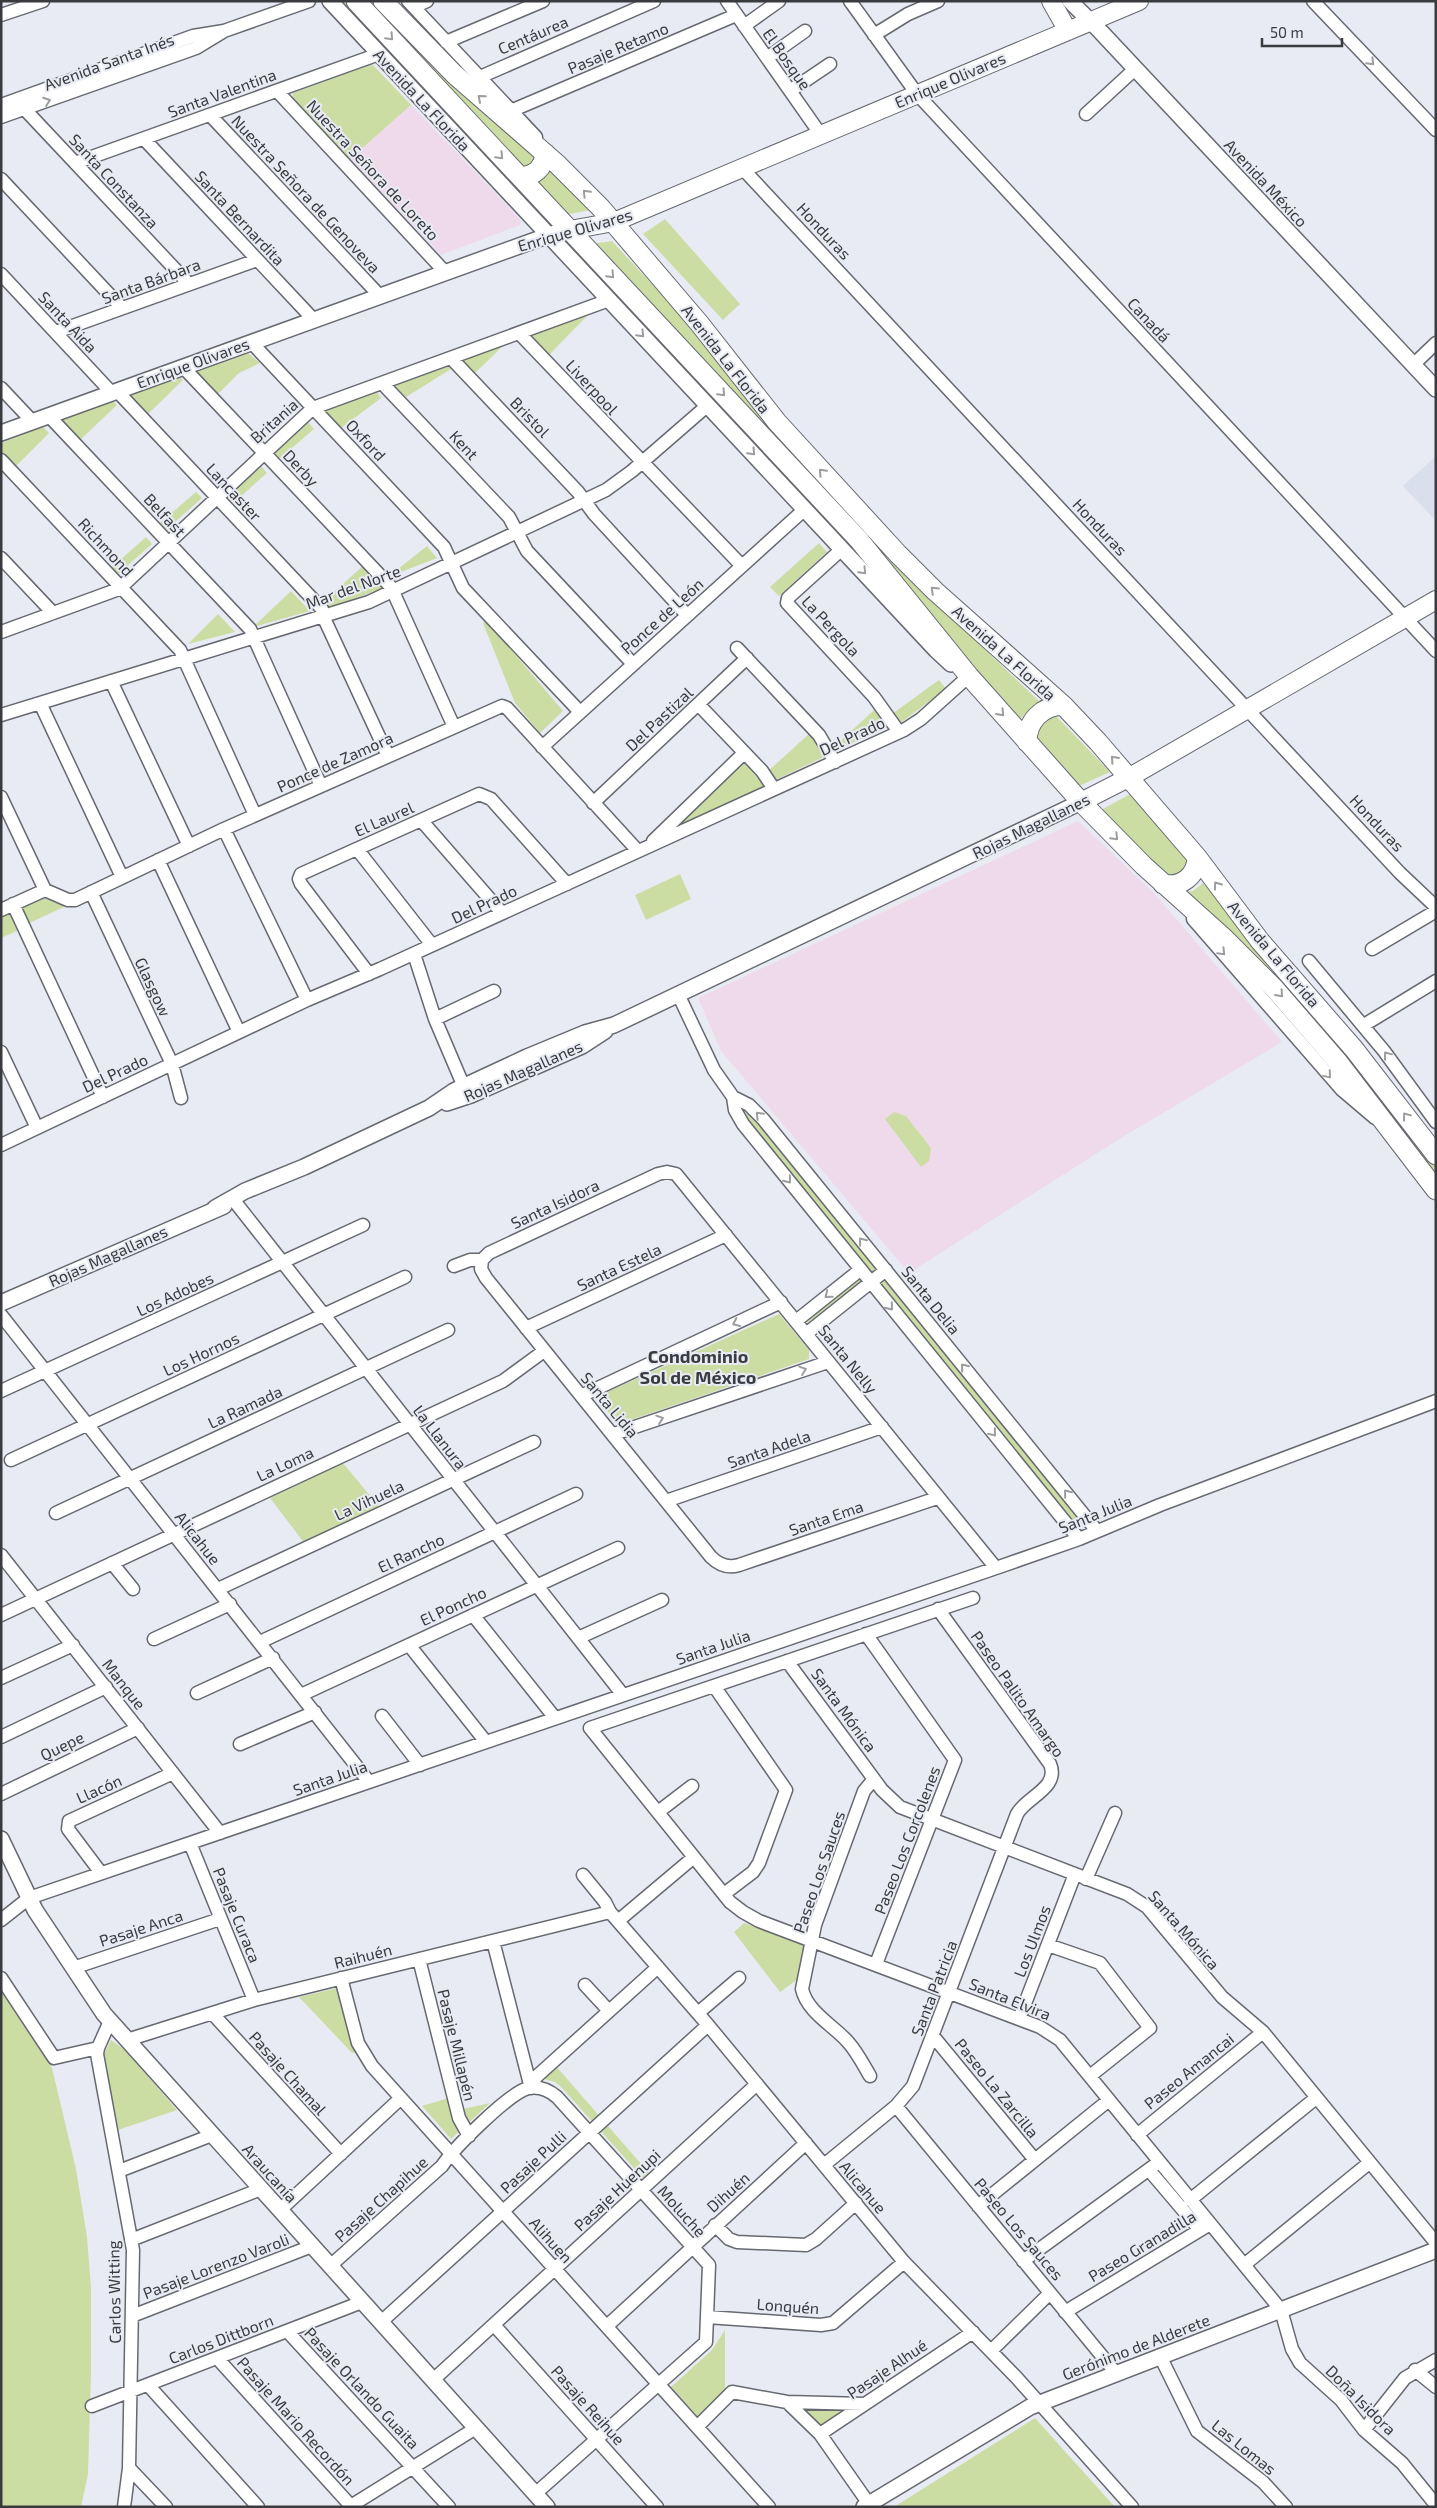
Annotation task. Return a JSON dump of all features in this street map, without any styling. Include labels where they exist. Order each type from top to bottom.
[{"type":"main road","name":"Avenida La Florida","points":[[356,1],[859,540],[969,676],[1081,802],[1163,884],[1223,936],[1274,988],[1390,1127],[1436,1190]]},
{"type":"main road","name":"Avenida La Florida","points":[[383,1],[454,74],[551,159],[614,222],[699,323],[764,408],[817,467],[935,591],[1063,705],[1130,777],[1197,857],[1250,928],[1354,1049],[1436,1155]]},
{"type":"main road","points":[[1051,1],[1068,31]]},
{"type":"main road","name":"Enrique Olivares","points":[[570,230],[614,222],[1139,1]]},
{"type":"main road","points":[[520,176],[538,171],[542,165],[551,159]]},
{"type":"main road","name":"Rojas Magallanes","points":[[1081,802],[1130,777],[1436,600]]},
{"type":"main road","points":[[1027,742],[1030,727],[1038,715],[1048,708],[1063,705]]},
{"type":"main road","points":[[1163,884],[1178,884],[1187,880],[1196,868],[1197,857]]},
{"type":"street","points":[[1,15],[43,1]]},
{"type":"street","name":"Avenida Santa Inés","points":[[1,118],[20,105],[192,36],[224,31],[309,1]]},
{"type":"street","name":"Avenida La Florida","points":[[330,1],[936,650],[969,676]]},
{"type":"street","points":[[411,4],[427,1]]},
{"type":"street","points":[[446,42],[543,1]]},
{"type":"street","name":"El Bosque","points":[[726,1],[821,135]]},
{"type":"street","points":[[744,26],[779,1]]},
{"type":"street","name":"Canadá","points":[[850,1],[917,94],[1436,651]]},
{"type":"street","points":[[874,35],[899,19],[938,1]]},
{"type":"street","name":"Avenida México","points":[[1070,1],[1091,21],[1436,389]]},
{"type":"street","points":[[1312,1],[1436,130]]},
{"type":"street","name":"Centáurea","points":[[480,77],[646,3]]},
{"type":"street","name":"Avenida La Florida","points":[[411,4],[513,110],[551,159]]},
{"type":"street","name":"Pasaje Retamo","points":[[513,110],[736,15]]},
{"type":"street","points":[[767,58],[805,31]]},
{"type":"street","name":"Santa Valentina","points":[[75,163],[379,54]]},
{"type":"street","points":[[790,91],[830,64]]},
{"type":"street","points":[[1086,114],[1135,68]]},
{"type":"street","name":"Nuestra Señora de Loreto","points":[[277,91],[445,272]]},
{"type":"street","name":"Avenida Santa Inés","points":[[1,105],[20,105]]},
{"type":"street","name":"Santa Constanza","points":[[20,105],[189,284]]},
{"type":"street","name":"Nuestra Señora de Genoveva","points":[[210,115],[380,296]]},
{"type":"street","name":"Santa Bernardita","points":[[144,139],[313,320]]},
{"type":"street","name":"Honduras","points":[[742,168],[1400,873],[1436,907]]},
{"type":"street","points":[[1,179],[122,308]]},
{"type":"street","name":"Enrique Olivares","points":[[1,433],[547,234],[570,230]]},
{"type":"street","name":"Santa Bárbara","points":[[56,332],[257,260]]},
{"type":"street","name":"Santa Aida","points":[[1,274],[114,392]]},
{"type":"street","name":"Britania","points":[[1,632],[116,591],[313,408],[609,300]]},
{"type":"street","name":"Liverpool","points":[[519,333],[742,566]]},
{"type":"street","name":"Oxford","points":[[251,342],[444,547],[463,588],[580,712]]},
{"type":"street","points":[[1412,365],[1436,343]]},
{"type":"street","name":"Bristol","points":[[450,358],[584,500],[594,514],[687,615]]},
{"type":"street","name":"Derby","points":[[184,367],[394,592],[454,727]]},
{"type":"street","name":"Kent","points":[[382,382],[509,517],[532,557],[633,664]]},
{"type":"street","points":[[1,388],[33,422]]},
{"type":"street","name":"Lancaster","points":[[114,392],[217,497],[319,606],[388,756]]},
{"type":"street","name":"Mar del Norte","points":[[1,715],[253,638],[394,592],[614,485],[708,406]]},
{"type":"street","name":"Belfast","points":[[49,416],[250,629],[321,786]]},
{"type":"street","name":"Richmond","points":[[1,460],[176,645],[255,815]]},
{"type":"street","name":"Ponce de León","points":[[542,746],[804,509]]},
{"type":"street","name":"La Pergola","points":[[842,549],[788,598],[787,603],[874,697],[899,732]]},
{"type":"street","points":[[1,558],[54,613]]},
{"type":"street","points":[[736,648],[819,735],[834,762]]},
{"type":"street","name":"Del Pastizal","points":[[593,802],[747,658]]},
{"type":"street","name":"Del Prado","points":[[1,1145],[307,1000],[414,954],[899,732],[921,719],[969,676]]},
{"type":"street","points":[[110,681],[189,846]]},
{"type":"street","points":[[40,703],[122,877]]},
{"type":"street","points":[[698,704],[765,775],[774,789]]},
{"type":"street","name":"Ponce de Zamora","points":[[45,890],[68,900],[75,900],[224,829],[504,706],[593,802],[642,850]]},
{"type":"street","points":[[642,850],[744,753]]},
{"type":"street","name":"El Laurel","points":[[369,974],[301,884],[300,877],[304,872],[475,796],[483,795],[491,799],[567,884]]},
{"type":"street","points":[[1,797],[6,822],[45,890],[7,907],[103,1097]]},
{"type":"street","name":"Rojas Magallanes","points":[[1,1304],[234,1200],[278,1176],[304,1167],[428,1108],[582,1046],[614,1025],[1081,802]]},
{"type":"street","points":[[421,820],[502,914]]},
{"type":"street","points":[[224,829],[307,1000]]},
{"type":"street","points":[[357,849],[432,945]]},
{"type":"street","points":[[158,860],[239,1032]]},
{"type":"street","name":"Glasgow","points":[[91,892],[172,1064],[181,1098]]},
{"type":"street","points":[[1372,949],[1436,911]]},
{"type":"street","points":[[414,954],[435,1019],[466,1092]]},
{"type":"street","name":"Avenida La Florida","points":[[1308,961],[1364,1025],[1436,1122]]},
{"type":"street","points":[[1364,1025],[1436,980]]},
{"type":"street","points":[[435,1019],[494,992]]},
{"type":"street","name":"Santa Delia","points":[[678,994],[714,1070],[733,1097],[749,1106],[763,1119],[1097,1531]]},
{"type":"street","points":[[1,1052],[37,1128]]},
{"type":"street","name":"Santa Delia","points":[[733,1097],[735,1110],[743,1124],[1079,1539]]},
{"type":"street","name":"Santa Isidora","points":[[454,1266],[470,1260],[482,1260],[489,1253],[662,1172],[672,1173]]},
{"type":"street","name":"Santa Nelly","points":[[672,1173],[682,1180],[882,1427],[937,1498],[996,1568]]},
{"type":"street","name":"La Llanura","points":[[234,1200],[452,1480],[623,1695]]},
{"type":"street","name":"Los Adobes","points":[[1,1391],[363,1225]]},
{"type":"street","name":"Santa Estela","points":[[526,1328],[726,1235]]},
{"type":"street","name":"Santa Lidia","points":[[482,1260],[481,1268],[486,1278],[614,1434],[711,1557],[724,1565]]},
{"type":"street","points":[[796,1321],[860,1270]]},
{"type":"street","points":[[806,1334],[886,1270]]},
{"type":"street","name":"Los Hornos","points":[[11,1460],[405,1277]]},
{"type":"street","points":[[581,1396],[781,1302]]},
{"type":"street","name":"Alicahue","points":[[1,1315],[369,1782]]},
{"type":"street","name":"La Ramada","points":[[56,1513],[448,1330]]},
{"type":"street","name":"La Loma","points":[[1,1615],[503,1381],[544,1351]]},
{"type":"street","points":[[614,1434],[828,1362]]},
{"type":"street","name":"Santa Julia","points":[[1,1920],[29,1898],[1079,1539],[1436,1401]]},
{"type":"street","name":"Santa Adela","points":[[666,1501],[882,1427]]},
{"type":"street","name":"La Vihuela","points":[[218,1588],[534,1442]]},
{"type":"street","name":"El Rancho","points":[[260,1642],[576,1494]]},
{"type":"street","name":"Santa Ema","points":[[724,1565],[739,1565],[937,1498]]},
{"type":"street","name":"El Poncho","points":[[301,1695],[618,1548]]},
{"type":"street","name":"Manque","points":[[1,1555],[220,1833]]},
{"type":"street","points":[[112,1563],[133,1589]]},
{"type":"street","points":[[724,1894],[753,1872],[759,1863],[786,1790],[714,1686],[973,1598]]},
{"type":"street","points":[[578,1638],[662,1600]]},
{"type":"street","points":[[154,1639],[230,1604]]},
{"type":"street","name":"Paseo Palito Amargo","points":[[938,1609],[1050,1764],[1052,1773],[1045,1788],[1034,1796]]},
{"type":"street","points":[[473,1615],[555,1718]]},
{"type":"street","name":"Paseo Los Corcolenes","points":[[866,1634],[955,1760],[876,1964]]},
{"type":"street","points":[[1,1678],[73,1645]]},
{"type":"street","points":[[409,1645],[486,1742]]},
{"type":"street","points":[[197,1693],[273,1658]]},
{"type":"street","name":"Santa Mónica","points":[[788,1661],[874,1779],[895,1804],[932,1820],[1081,1876],[1140,1901],[1213,1988],[1263,2032],[1436,2243]]},
{"type":"street","name":"Santa Elvira","points":[[714,1686],[590,1728],[724,1894],[736,1907],[750,1917],[1020,2019],[1053,2034],[1090,2076],[1136,2135],[1154,2166],[1205,2227],[1244,2265],[1281,2310]]},
{"type":"street","points":[[1,1737],[106,1687]]},
{"type":"street","points":[[240,1744],[315,1712]]},
{"type":"street","points":[[382,1716],[420,1765]]},
{"type":"street","name":"Quepe","points":[[1,1794],[138,1728]]},
{"type":"street","name":"Llacón","points":[[101,1873],[68,1829],[69,1821],[173,1773]]},
{"type":"street","name":"Paseo Los Sauces","points":[[870,2076],[853,2047],[804,1997],[802,1989],[815,1925],[864,1791],[874,1779]]},
{"type":"street","points":[[658,1812],[692,1786]]},
{"type":"street","name":"Santa Patricia","points":[[824,2165],[896,2106],[913,2086],[1004,1847],[1020,1809],[1034,1796]]},
{"type":"street","name":"Los Ulmos","points":[[1020,2019],[1048,1945],[1081,1876],[1115,1813]]},
{"type":"street","name":"Araucanía","points":[[1,1839],[6,1858],[29,1898],[73,1968],[110,2021],[547,2507]]},
{"type":"street","name":"Pasaje Curaca","points":[[190,1843],[254,2000]]},
{"type":"street","name":"Raihuén","points":[[127,2040],[254,2000],[341,1978],[493,1941],[614,1917],[694,1857]]},
{"type":"street","name":"Alicahue","points":[[583,1876],[605,1902],[614,1917],[698,2013],[904,2262],[991,2351],[1132,2507]]},
{"type":"street","name":"Pasaje Anca","points":[[73,1968],[220,1918]]},
{"type":"street","points":[[493,1941],[531,2088]]},
{"type":"street","points":[[1048,1945],[1100,1964],[1150,2028],[1090,2076]]},
{"type":"street","name":"Pasaje Millapén","points":[[419,1959],[459,2118],[469,2136]]},
{"type":"street","points":[[531,2088],[536,2077],[658,1967]]},
{"type":"street","points":[[1,1978],[54,2058],[98,2048],[110,2021]]},
{"type":"street","name":"Alihuen","points":[[341,1978],[358,2043],[364,2055],[769,2507]]},
{"type":"street","points":[[698,2013],[739,1978]]},
{"type":"street","points":[[586,1985],[609,2011]]},
{"type":"street","name":"Pasaje Chamal","points":[[212,2013],[341,2154]]},
{"type":"street","name":"Pasaje Pulli","points":[[381,2322],[708,2026]]},
{"type":"street","name":"Paseo Amancai","points":[[1136,2135],[1263,2032]]},
{"type":"street","name":"Paseo La Zarcilla","points":[[933,2036],[1035,2160]]},
{"type":"street","name":"Carlos Witting","points":[[98,2048],[133,2261],[129,2468],[124,2507]]},
{"type":"street","name":"Pasaje Huenupi","points":[[433,2380],[757,2084]]},
{"type":"street","name":"Moluche","points":[[531,2088],[541,2088],[552,2093],[709,2265],[706,2342],[535,2494]]},
{"type":"street","name":"Pasaje Chapihue","points":[[330,2266],[442,2166],[450,2153],[512,2097],[531,2088]]},
{"type":"street","points":[[280,2210],[401,2098]]},
{"type":"street","points":[[1190,2200],[1316,2098]]},
{"type":"street","points":[[978,2206],[1109,2100]]},
{"type":"street","name":"Paseo Los Sauces","points":[[896,2106],[1116,2373]]},
{"type":"street","points":[[119,2171],[212,2135]]},
{"type":"street","name":"Dihuén","points":[[607,2326],[806,2143]]},
{"type":"street","points":[[1244,2265],[1369,2163]]},
{"type":"street","points":[[1024,2261],[1154,2166]]},
{"type":"street","name":"Santa Elvira","points":[[1154,2166],[1190,2200],[1205,2227]]},
{"type":"street","points":[[131,2240],[261,2189]]},
{"type":"street","points":[[716,2225],[729,2239],[737,2242],[801,2246],[816,2240],[856,2203]]},
{"type":"street","name":"Paseo Granadilla","points":[[1065,2312],[1205,2227]]},
{"type":"street","name":"Pasaje Lorenzo Varoli","points":[[132,2316],[312,2246]]},
{"type":"street","name":"Gerónimo de Alderete","points":[[867,2505],[1039,2403],[1436,2250]]},
{"type":"street","name":"Lonquén","points":[[707,2317],[821,2325],[833,2324],[904,2262]]},
{"type":"street","points":[[991,2351],[1050,2293]]},
{"type":"street","name":"Carlos Dittborn","points":[[92,2406],[362,2302]]},
{"type":"street","name":"Doña Isidora","points":[[1281,2310],[1295,2356],[1341,2400],[1364,2430],[1402,2463],[1436,2505]]},
{"type":"street","name":"Pasaje Reihue","points":[[494,2325],[657,2507]]},
{"type":"street","name":"Pasaje Orlando Guaita","points":[[287,2331],[449,2507]]},
{"type":"street","name":"Pasaje Alhué","points":[[820,2434],[973,2332]]},
{"type":"street","name":"Las Lomas","points":[[1160,2356],[1197,2431],[1263,2482],[1286,2507]]},
{"type":"street","name":"Pasaje Mario Recordón","points":[[217,2358],[354,2505]]},
{"type":"street","points":[[1364,2430],[1405,2378],[1415,2370],[1436,2360]]},
{"type":"street","points":[[1415,2370],[1436,2387]]},
{"type":"street","points":[[148,2385],[258,2507]]},
{"type":"street","points":[[698,2426],[732,2392],[787,2402],[864,2404]]},
{"type":"street","points":[[787,2402],[820,2434],[867,2505]]},
{"type":"street","points":[[354,2505],[476,2428]]},
{"type":"street","points":[[129,2468],[166,2507]]},
{"type":"shaded area","points":[[411,105],[521,220],[520,225],[441,255],[350,159]]},
{"type":"shaded area","points":[[1436,456],[1436,521],[1403,486]]},
{"type":"shaded area","points":[[1078,821],[1154,893],[1282,1042],[1121,1138],[909,1273],[721,1051],[698,998]]},
{"type":"green space","points":[[336,1],[349,1],[542,211],[537,215]]},
{"type":"green space","points":[[364,1],[373,1],[399,28],[538,155],[534,166],[523,171]]},
{"type":"green space","points":[[372,64],[411,105],[350,159],[292,100],[293,93]]},
{"type":"green space","points":[[548,166],[591,210],[564,215],[532,180]]},
{"type":"green space","points":[[665,219],[740,304],[723,320],[643,234]]},
{"type":"green space","points":[[612,241],[696,332],[936,603],[1042,704],[1027,712],[1017,725],[854,522],[732,390],[672,332],[592,244]]},
{"type":"green space","points":[[588,315],[548,356],[530,336]]},
{"type":"green space","points":[[512,337],[474,374],[458,358]]},
{"type":"green space","points":[[248,353],[260,363],[239,373],[217,395],[195,372]]},
{"type":"green space","points":[[446,363],[451,369],[406,397],[392,383]]},
{"type":"green space","points":[[177,374],[183,380],[146,416],[125,393]]},
{"type":"green space","points":[[377,392],[381,398],[340,429],[322,411]]},
{"type":"green space","points":[[111,399],[117,405],[79,441],[58,418]]},
{"type":"green space","points":[[308,422],[314,429],[278,460],[272,454]]},
{"type":"green space","points":[[43,427],[49,433],[13,469],[1,456],[1,443]]},
{"type":"green space","points":[[261,466],[267,473],[231,505],[225,498]]},
{"type":"green space","points":[[196,492],[202,498],[166,530],[160,523]]},
{"type":"green space","points":[[146,537],[152,544],[116,576],[110,569]]},
{"type":"green space","points":[[819,543],[827,552],[779,596],[770,587]]},
{"type":"green space","points":[[427,546],[437,558],[388,577]]},
{"type":"green space","points":[[365,564],[386,587],[329,608],[323,602]]},
{"type":"green space","points":[[291,591],[310,611],[253,627]]},
{"type":"green space","points":[[218,614],[235,632],[188,644]]},
{"type":"green space","points":[[486,620],[563,711],[540,733],[515,703],[483,623]]},
{"type":"green space","points":[[939,680],[946,689],[899,724],[892,714]]},
{"type":"green space","points":[[874,710],[889,727],[838,749],[835,746]]},
{"type":"green space","points":[[1055,715],[1110,772],[1077,787],[1031,738],[1035,726]]},
{"type":"green space","points":[[809,734],[828,755],[775,780],[767,772]]},
{"type":"green space","points":[[744,762],[764,786],[665,832]]},
{"type":"green space","points":[[1134,792],[1188,858],[1189,871],[1167,879],[1101,810]]},
{"type":"green space","points":[[680,874],[691,899],[646,920],[635,895]]},
{"type":"green space","points":[[1203,883],[1436,1164],[1436,1181],[1182,893],[1193,891]]},
{"type":"green space","points":[[42,895],[62,902],[64,907],[25,925],[18,906]]},
{"type":"green space","points":[[9,912],[17,931],[1,938],[1,916]]},
{"type":"green space","points":[[745,1108],[875,1266],[875,1271],[869,1272],[748,1119]]},
{"type":"green space","points":[[894,1112],[906,1116],[931,1148],[929,1161],[921,1167],[885,1119]]},
{"type":"green space","points":[[860,1278],[862,1282],[807,1324],[808,1319]]},
{"type":"green space","points":[[885,1279],[1080,1520],[1079,1524],[1073,1524],[878,1282]]},
{"type":"green space","name":"Condominio Sol de México","points":[[779,1314],[809,1350],[809,1359],[622,1423],[617,1422],[600,1403],[601,1395]]},
{"type":"green space","points":[[343,1463],[381,1509],[305,1544],[270,1498]]},
{"type":"green space","points":[[744,1923],[805,1945],[798,1979],[780,1992],[734,1932]]},
{"type":"green space","points":[[1,1986],[36,2037],[52,2068],[76,2169],[87,2237],[91,2287],[91,2374],[88,2474],[81,2507],[1,2507]]},
{"type":"green space","points":[[338,1988],[357,2052],[352,2053],[299,1997]]},
{"type":"green space","points":[[111,2040],[125,2050],[177,2110],[118,2130],[103,2056]]},
{"type":"green space","points":[[555,2065],[649,2173],[643,2178],[562,2088],[555,2082],[540,2078]]},
{"type":"green space","points":[[449,2098],[454,2111],[490,2103],[451,2139],[422,2106]]},
{"type":"green space","points":[[725,2330],[725,2395],[699,2418],[671,2387],[712,2350]]},
{"type":"green space","points":[[798,2407],[848,2408],[820,2426]]},
{"type":"green space","points":[[1035,2418],[1115,2507],[894,2507]]},
{"type":"district","name":"Condominio Sol de México","points":[[698,1367]]}]
